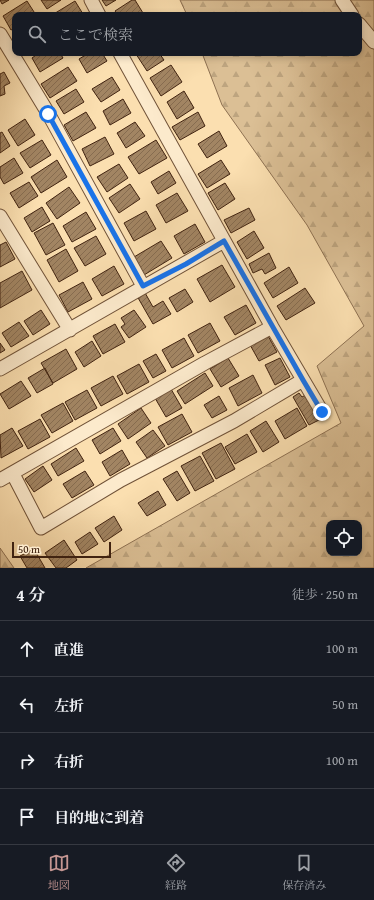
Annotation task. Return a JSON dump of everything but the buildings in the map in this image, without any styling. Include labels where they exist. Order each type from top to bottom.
[{"type":"street","points":[[91,0],[97,12]]},
{"type":"street","points":[[342,0],[350,12]]},
{"type":"street","points":[[362,28],[374,42]]},
{"type":"street","points":[[0,34],[12,54]]},
{"type":"street","points":[[13,56],[48,114],[143,286]]},
{"type":"street","points":[[122,56],[272,327],[322,412]]},
{"type":"street","points":[[0,216],[70,330]]},
{"type":"street","points":[[0,369],[224,241]]},
{"type":"street","points":[[0,480],[13,474],[205,363],[272,327]]},
{"type":"street","points":[[13,474],[41,528],[121,480],[234,421],[303,380]]},
{"type":"green space","points":[[180,0],[374,0],[374,568],[86,568],[341,423],[317,366],[364,326],[307,225],[222,105],[203,56],[362,56],[362,12],[186,12]]},
{"type":"green space","points":[[0,548],[14,568],[0,568]]},
{"type":"route","points":[[48,114],[143,286],[186,264],[224,241],[322,412]]}]
